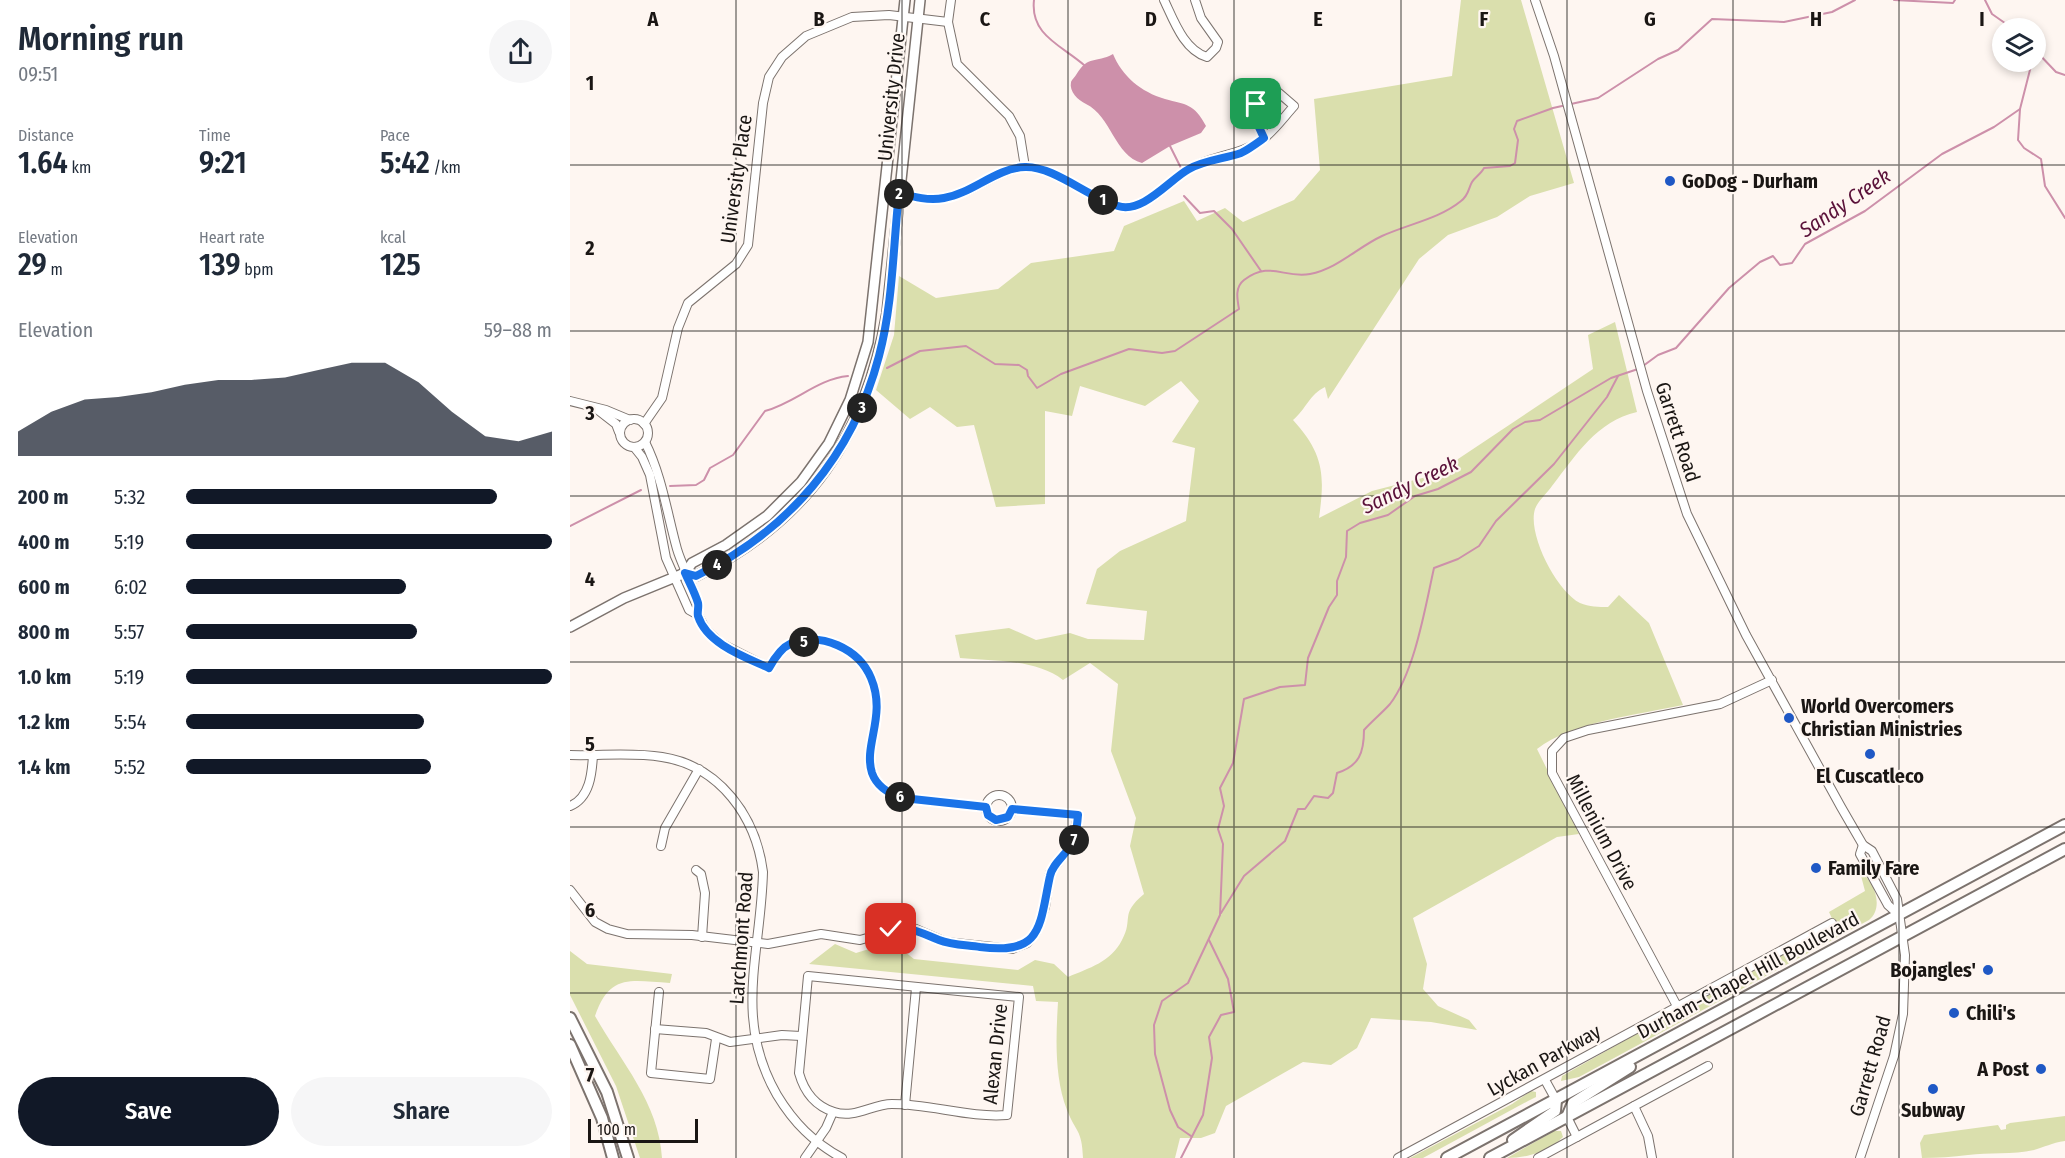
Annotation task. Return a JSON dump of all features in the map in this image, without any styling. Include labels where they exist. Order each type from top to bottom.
[{"type":"highway","name":"Durham-Chapel Hill Boulevard","points":[[1447,1158],[2065,825]]},
{"type":"highway","name":"Durham-Chapel Hill Boulevard","points":[[1489,1158],[2065,849]]},
{"type":"highway","points":[[570,1018],[606,1092],[628,1158]]},
{"type":"highway","points":[[1567,1117],[1573,1102],[1677,1034]]},
{"type":"highway","points":[[570,1045],[602,1118],[613,1158]]},
{"type":"highway","points":[[1489,1158],[1554,1112],[1557,1106],[1556,1100]]},
{"type":"main road","name":"University Drive","points":[[570,627],[624,597],[685,573],[692,563],[746,532],[782,502],[801,482],[829,443],[850,400],[863,360],[873,308],[905,0]]},
{"type":"main road","name":"University Drive","points":[[685,573],[696,576],[743,550],[773,527],[809,494],[845,441],[865,401],[879,356],[887,313],[920,0]]},
{"type":"street","points":[[951,0],[948,22],[957,64],[1009,116],[1020,136],[1025,167]]},
{"type":"street","points":[[1164,0],[1186,42],[1197,54],[1207,57],[1216,48],[1218,42],[1201,18],[1195,0]]},
{"type":"street","name":"Garrett Road","points":[[1535,0],[1564,93],[1645,383],[1691,523],[1733,609],[1863,845],[1860,854],[1888,905],[1899,914],[1903,936],[1905,981],[1901,1023],[1894,1056],[1861,1157]]},
{"type":"street","name":"University Place","points":[[644,424],[662,398],[678,328],[688,303],[736,264],[748,244],[763,103],[769,77],[776,64],[800,40],[833,23],[864,16],[904,17],[948,22]]},
{"type":"street","points":[[899,193],[926,199],[944,198],[964,192],[995,176],[1025,167],[1050,173],[1120,208],[1138,203],[1163,191],[1186,170],[1203,162],[1242,152],[1264,138],[1294,106],[1272,87],[1256,104],[1257,123],[1264,138]]},
{"type":"street","points":[[570,401],[644,424],[648,435],[645,442],[634,447]]},
{"type":"street","points":[[592,406],[616,424],[623,443],[634,447],[642,457],[650,475],[666,558],[689,610],[698,615]]},
{"type":"street","points":[[620,432],[623,424],[630,420]]},
{"type":"street","points":[[645,442],[656,466],[685,573],[698,604],[698,615],[706,630],[720,642],[769,668],[789,644],[823,642],[842,646],[864,664],[872,679],[878,702],[870,765],[877,782],[891,795],[903,798],[986,807]]},
{"type":"street","name":"Millenium Drive","points":[[1677,1006],[1552,773],[1552,751],[1564,738],[1588,730],[1720,704],[1772,680]]},
{"type":"street","name":"Larchmont Road","points":[[570,754],[658,756],[699,769],[737,802],[756,838],[763,872],[752,1009],[754,1040],[776,1094],[796,1123],[816,1142],[842,1158]]},
{"type":"street","points":[[570,806],[582,797],[588,787],[592,755]]},
{"type":"street","points":[[661,846],[665,828],[699,769]]},
{"type":"street","points":[[1000,795],[1010,801],[1012,809],[1008,817],[996,820],[988,815],[986,807],[989,800],[1000,795]]},
{"type":"street","points":[[570,890],[589,916],[608,929],[627,934],[702,937],[758,944],[783,943],[821,934],[860,940],[905,927],[916,929],[946,942],[1004,949],[1020,947],[1036,932],[1045,907],[1050,873],[1072,844],[1078,815],[1012,809]]},
{"type":"street","points":[[696,870],[701,874],[705,893],[702,937]]},
{"type":"street","name":"Lyckan Parkway","points":[[1398,1158],[1832,923]]},
{"type":"street","name":"Alexan Drive","points":[[808,976],[1019,997],[1007,1114],[905,1105],[883,1105],[855,1114],[833,1112],[817,1103],[802,1084],[799,1073],[801,1036],[808,976]]},
{"type":"street","points":[[905,1105],[916,988]]},
{"type":"street","points":[[659,992],[651,1073],[710,1079],[716,1039]]},
{"type":"street","points":[[655,1029],[706,1033],[716,1039],[730,1042],[782,1035],[801,1036]]},
{"type":"street","points":[[1538,1158],[1708,1066]]},
{"type":"street","points":[[1545,1080],[1556,1100]]},
{"type":"street","points":[[1634,1106],[1645,1127],[1652,1158]]},
{"type":"street","points":[[805,1158],[826,1128],[833,1112]]},
{"type":"street","points":[[1567,1117],[1576,1137]]},
{"type":"green space","points":[[1461,0],[1521,0],[1574,183],[1530,196],[1497,217],[1448,235],[1419,259],[1328,399],[1325,387],[1293,420],[1311,444],[1320,466],[1322,489],[1319,518],[1372,491],[1434,475],[1593,369],[1588,335],[1615,322],[1637,412],[1610,423],[1579,451],[1536,506],[1535,533],[1546,561],[1571,597],[1587,605],[1608,607],[1619,595],[1649,623],[1683,705],[1587,725],[1552,739],[1537,749],[1579,834],[1557,837],[1413,918],[1427,964],[1423,989],[1438,1006],[1469,1020],[1477,1030],[1431,1022],[1371,1018],[1357,1048],[1331,1065],[1303,1062],[1226,1106],[1215,1133],[1201,1138],[1180,1138],[1175,1158],[1083,1158],[1080,1136],[1067,1110],[1060,1084],[1057,1042],[1058,1002],[1036,1001],[1033,986],[809,964],[835,944],[856,953],[892,942],[914,959],[1018,970],[1035,960],[1054,964],[1068,977],[1106,959],[1117,948],[1125,933],[1129,912],[1144,894],[1130,846],[1136,818],[1111,751],[1118,684],[1090,663],[1063,680],[1040,668],[1027,665],[960,658],[955,635],[1009,628],[1036,640],[1070,633],[1088,639],[1144,640],[1147,611],[1086,604],[1097,569],[1120,551],[1186,521],[1195,448],[1172,442],[1199,401],[1181,381],[1145,406],[1080,386],[1072,416],[1045,411],[1045,504],[996,507],[974,425],[957,427],[930,407],[910,419],[876,390],[894,335],[899,276],[936,298],[998,289],[1031,263],[1114,251],[1124,226],[1184,201],[1197,221],[1225,208],[1243,222],[1294,200],[1320,170],[1314,99],[1452,76]]},
{"type":"green space","points":[[1860,872],[1870,882],[1876,895],[1876,909],[1869,920],[1579,1077],[1561,1081],[1562,1076],[1654,1024],[1832,929],[1835,925],[1829,912],[1865,891]]},
{"type":"green space","points":[[570,951],[587,964],[672,974],[670,983],[633,981],[615,986],[601,1002],[595,1016],[646,1101],[654,1119],[662,1158],[640,1158],[616,1086],[570,995]]},
{"type":"green space","points":[[1531,1091],[1536,1092],[1536,1097],[1423,1158],[1410,1158],[1512,1104]]},
{"type":"green space","points":[[2065,1116],[2065,1141],[2026,1152],[1922,1158],[1920,1143],[1924,1135],[1998,1125],[2001,1130],[2006,1129],[2006,1125],[2010,1123]]},
{"type":"green space","points":[[1554,1131],[1561,1131],[1563,1137],[1551,1147],[1522,1157],[1507,1158]]},
{"type":"shaded area","points":[[1113,54],[1127,76],[1140,87],[1156,96],[1193,109],[1206,126],[1201,133],[1170,146],[1142,163],[1125,153],[1102,117],[1077,98],[1071,86],[1072,80],[1085,64]]},
{"type":"waterway","points":[[1034,0],[1034,12],[1042,31],[1084,65]]},
{"type":"waterway","points":[[887,368],[920,351],[966,346],[995,364],[1019,365],[1027,370],[1028,376],[1037,388],[1061,374],[1129,349],[1162,353],[1175,351],[1239,309],[1237,297],[1239,286],[1253,274],[1269,271],[1301,275],[1320,271],[1338,263],[1382,236],[1443,212],[1464,199],[1472,182],[1484,168],[1510,166],[1515,163],[1518,140],[1514,129],[1517,121],[1553,108],[1598,98],[1658,59],[1678,50],[1712,19],[1784,22],[1832,12],[1855,0]]},
{"type":"waterway","points":[[1894,0],[1953,3],[1955,0]]},
{"type":"waterway","points":[[1985,0],[1992,14],[1998,18]]},
{"type":"waterway","points":[[2046,62],[2056,72],[2065,75]]},
{"type":"waterway","points":[[2029,72],[2020,109],[2018,140],[2024,148],[2041,159],[2045,186],[2065,218]]},
{"type":"waterway","name":"Sandy Creek","points":[[1643,366],[1658,355],[1676,348],[1729,288],[1760,262],[1773,256],[1780,265],[1792,263],[1805,244],[1865,211],[1942,154],[1994,127],[2020,109]]},
{"type":"waterway","points":[[1169,144],[1181,168]]},
{"type":"waterway","points":[[1184,196],[1200,213],[1214,211],[1232,229],[1261,271]]},
{"type":"waterway","name":"Sandy Creek","points":[[1191,1136],[1178,1127],[1170,1110],[1155,1054],[1154,1025],[1162,1001],[1188,983],[1220,915],[1223,844],[1218,829],[1224,806],[1220,788],[1233,763],[1244,699],[1280,687],[1305,685],[1308,658],[1329,607],[1337,595],[1337,581],[1346,557],[1347,531],[1360,523],[1388,515],[1415,496],[1438,489],[1471,472],[1513,429],[1525,422],[1540,420],[1611,378],[1638,369]]},
{"type":"waterway","points":[[670,486],[696,485],[704,480],[710,468],[733,455],[765,411],[786,403],[816,386],[848,376]]},
{"type":"waterway","points":[[1221,913],[1244,876],[1285,841],[1298,809],[1305,809],[1314,796],[1328,798],[1333,793],[1337,773],[1350,767],[1359,758],[1364,730],[1390,704],[1399,690],[1413,657],[1434,568],[1458,559],[1479,546],[1496,521],[1554,464],[1607,397],[1618,376]]},
{"type":"waterway","points":[[570,526],[641,490]]},
{"type":"waterway","name":"Sandy Creek","points":[[1181,1158],[1203,1115],[1212,1058],[1209,1037],[1221,1015],[1234,1012],[1228,979],[1209,940]]},
{"type":"place","name":"GoDog - Durham","points":[[1670,181]]},
{"type":"place","name":"World Overcomers Christian Ministries","points":[[1789,718]]},
{"type":"place","name":"El Cuscatleco","points":[[1870,754]]},
{"type":"place","name":"Family Fare","points":[[1816,868]]},
{"type":"place","name":"Bojangles'","points":[[1988,970]]},
{"type":"place","name":"Chili's","points":[[1954,1013]]},
{"type":"place","name":"A Post","points":[[2041,1069]]},
{"type":"place","name":"Subway","points":[[1933,1089]]},
{"type":"route","points":[[891,929],[905,927],[916,929],[946,942],[989,948],[1012,949],[1027,943],[1036,932],[1042,917],[1050,873],[1072,844],[1078,815],[1012,809],[1008,817],[996,820],[988,815],[986,807],[891,795],[877,782],[870,765],[878,702],[872,679],[864,664],[842,646],[823,642],[789,644],[778,654],[769,668],[729,648],[711,636],[701,622],[698,615],[698,604],[685,573],[696,576],[729,559],[758,540],[790,513],[809,494],[855,425],[879,356],[887,313],[899,193],[926,199],[944,198],[964,192],[995,176],[1025,167],[1050,173],[1120,208],[1138,203],[1163,191],[1186,170],[1203,162],[1242,152],[1264,138],[1257,123],[1256,104]]}]
